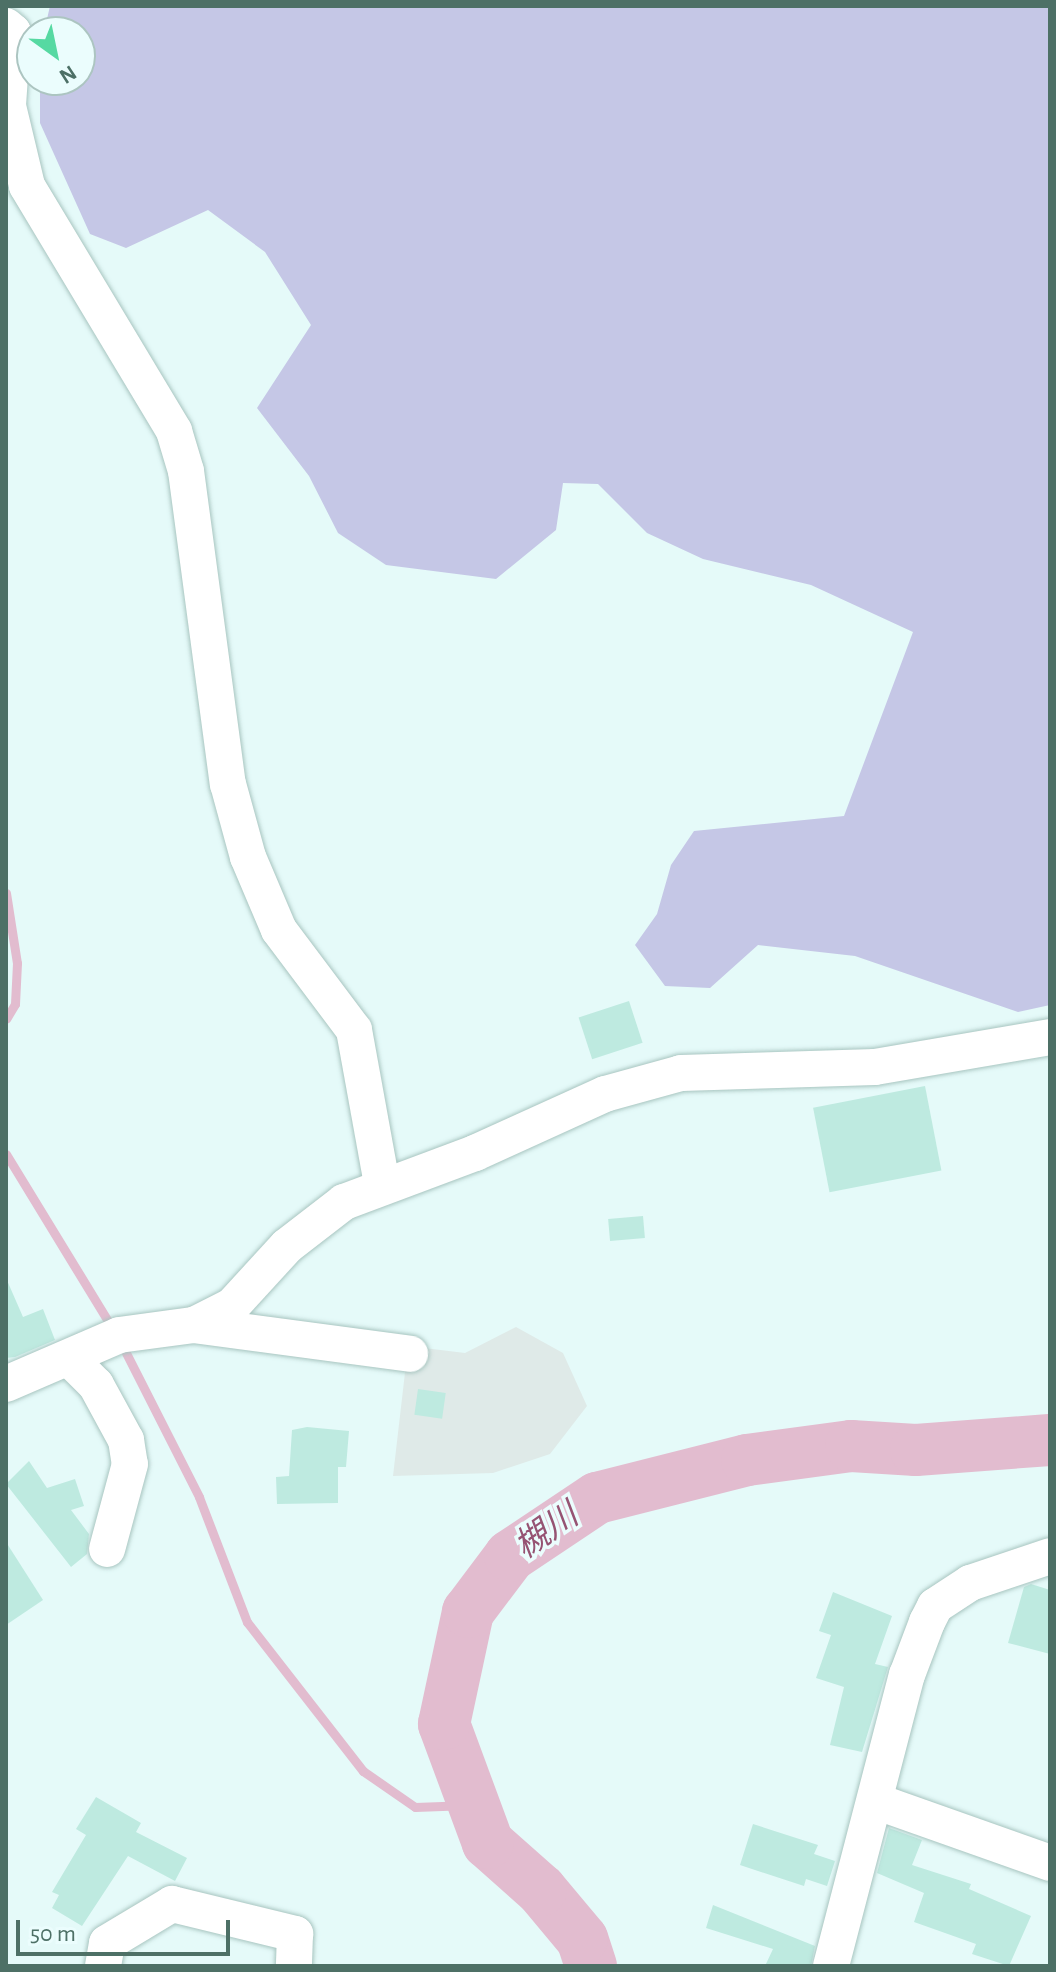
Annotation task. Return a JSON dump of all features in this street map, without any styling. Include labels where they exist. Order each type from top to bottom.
[{"type":"street","points":[[6,26],[13,32],[8,106],[27,186],[174,431],[186,471],[228,784],[248,857],[279,930],[354,1030],[382,1184]]},
{"type":"street","points":[[194,1325],[232,1306],[287,1246],[344,1202],[382,1184],[475,1153],[605,1094],[681,1073],[875,1067],[1050,1037]]},
{"type":"street","points":[[6,1384],[119,1335],[194,1325],[410,1354]]},
{"type":"street","points":[[69,1358],[96,1385],[126,1440],[130,1464],[107,1549]]},
{"type":"street","points":[[831,1966],[878,1802],[876,1789],[907,1675],[935,1606],[970,1583],[1050,1556]]},
{"type":"street","points":[[878,1802],[1050,1863]]},
{"type":"street","points":[[105,1955],[172,1904],[295,1934],[294,1966]]},
{"type":"shaded area","points":[[50,6],[1050,6],[1050,1005],[1018,1012],[855,956],[758,945],[710,988],[665,986],[635,945],[657,914],[671,865],[694,831],[844,816],[913,632],[811,585],[703,559],[647,533],[598,484],[563,483],[556,530],[496,579],[386,565],[338,533],[309,476],[257,408],[311,325],[265,252],[208,210],[126,248],[90,234],[40,123],[40,96],[96,96],[96,16],[48,16]]},
{"type":"shaded area","points":[[516,1327],[563,1353],[587,1406],[550,1454],[493,1473],[393,1476],[406,1364],[416,1347],[465,1353]]},
{"type":"building","points":[[629,1001],[643,1043],[592,1059],[579,1017]]},
{"type":"building","points":[[925,1086],[941,1170],[830,1192],[813,1108]]},
{"type":"building","points":[[643,1216],[645,1238],[610,1241],[608,1219]]},
{"type":"building","points":[[6,1278],[23,1317],[43,1309],[55,1340],[6,1358]]},
{"type":"building","points":[[418,1389],[446,1393],[442,1419],[414,1415]]},
{"type":"building","points":[[307,1427],[349,1431],[346,1467],[338,1467],[338,1503],[277,1504],[276,1477],[289,1476],[292,1430]]},
{"type":"building","points":[[29,1461],[47,1488],[75,1479],[84,1506],[71,1510],[89,1534],[87,1554],[71,1567],[6,1484]]},
{"type":"building","points":[[6,1542],[43,1600],[6,1625]]},
{"type":"building","points":[[1031,1584],[1050,1590],[1050,1654],[1008,1643],[1024,1587]]},
{"type":"building","points":[[833,1592],[892,1616],[875,1664],[888,1667],[862,1752],[830,1745],[844,1687],[816,1678],[831,1635],[819,1631]]},
{"type":"building","points":[[96,1797],[141,1823],[136,1832],[187,1858],[175,1881],[128,1856],[82,1926],[52,1908],[59,1895],[52,1892],[86,1835],[76,1829]]},
{"type":"building","points":[[753,1824],[818,1845],[814,1854],[835,1861],[827,1886],[806,1879],[804,1886],[740,1865]]},
{"type":"building","points":[[889,1828],[922,1840],[912,1865],[971,1884],[969,1889],[1031,1916],[1009,1966],[972,1954],[976,1944],[914,1922],[924,1893],[877,1873]]},
{"type":"building","points":[[713,1905],[815,1946],[811,1966],[765,1966],[773,1949],[706,1928]]},
{"type":"waterway","points":[[6,893],[17,963],[15,1004],[6,1019]]},
{"type":"waterway","points":[[6,1154],[113,1329]]},
{"type":"waterway","points":[[120,1341],[199,1497],[247,1622],[363,1771],[415,1807],[469,1805]]},
{"type":"waterway","name":"槻川","points":[[591,1966],[582,1939],[541,1890],[488,1843],[444,1724],[468,1612],[510,1556],[597,1498],[747,1460],[851,1446],[916,1450],[1050,1440]]}]
